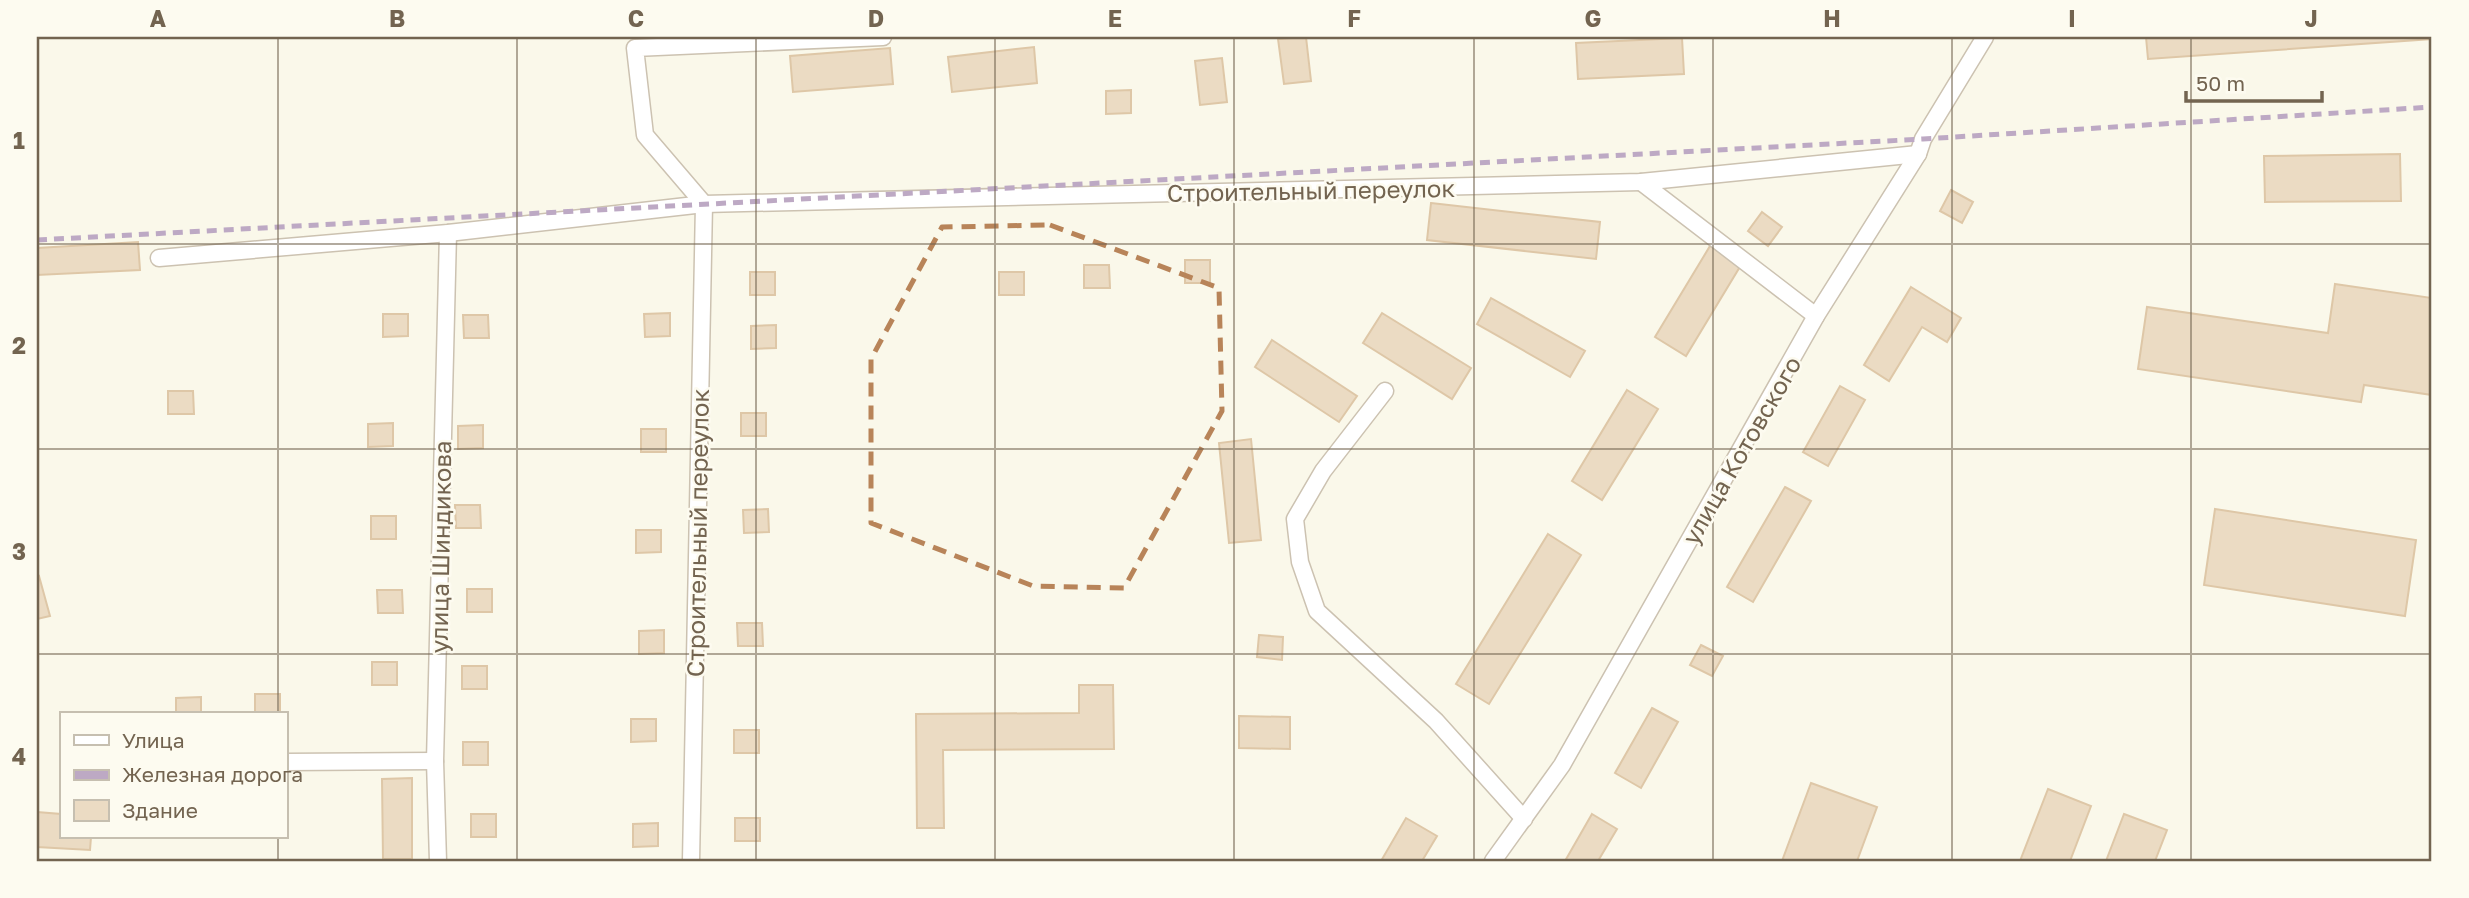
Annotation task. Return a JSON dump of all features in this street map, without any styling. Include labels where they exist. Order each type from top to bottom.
[{"type":"street","points":[[704,204],[645,135],[635,48],[883,37]]},
{"type":"street","name":"улица Котовского","points":[[1493,861],[1562,765],[1816,316],[1918,154],[1923,139],[1985,37]]},
{"type":"street","name":"Строительный переулок","points":[[159,258],[448,233],[704,204],[1641,182],[1918,154]]},
{"type":"street","points":[[1641,182],[1816,316]]},
{"type":"street","name":"Строительный переулок","points":[[691,861],[704,204]]},
{"type":"street","name":"улица Шиндикова","points":[[438,861],[435,761],[448,233]]},
{"type":"street","points":[[1385,391],[1323,471],[1295,519],[1300,562],[1317,611],[1436,721],[1524,819]]},
{"type":"street","points":[[287,762],[435,761]]},
{"type":"highlighted area","points":[[1050,225],[1219,288],[1222,411],[1124,588],[1033,586],[871,523],[871,359],[942,227]]},
{"type":"building","points":[[1306,37],[1311,81],[1284,84],[1278,39]]},
{"type":"building","points":[[2146,37],[2432,37],[2432,39],[2148,59]]},
{"type":"building","points":[[1682,38],[1684,74],[1578,79],[1576,43]]},
{"type":"building","points":[[1034,47],[1037,83],[952,92],[948,57]]},
{"type":"building","points":[[890,48],[893,84],[793,92],[790,56]]},
{"type":"building","points":[[1222,58],[1227,102],[1200,105],[1195,61]]},
{"type":"building","points":[[1131,90],[1131,113],[1106,114],[1106,91]]},
{"type":"building","points":[[2400,154],[2401,201],[2265,202],[2264,156]]},
{"type":"building","points":[[1951,190],[1973,202],[1962,223],[1940,211]]},
{"type":"building","points":[[1431,203],[1600,222],[1596,259],[1427,240]]},
{"type":"building","points":[[1762,212],[1782,227],[1768,246],[1748,231]]},
{"type":"building","points":[[138,242],[140,270],[37,275],[37,248]]},
{"type":"building","points":[[1710,246],[1741,265],[1686,356],[1655,337]]},
{"type":"building","points":[[1185,260],[1210,260],[1210,283],[1185,283]]},
{"type":"building","points":[[1084,265],[1109,265],[1110,288],[1084,288]]},
{"type":"building","points":[[750,272],[775,272],[775,295],[750,295]]},
{"type":"building","points":[[999,272],[1024,272],[1024,295],[999,295]]},
{"type":"building","points":[[2335,284],[2432,298],[2432,395],[2364,385],[2361,402],[2138,369],[2147,307],[2328,333]]},
{"type":"building","points":[[1911,287],[1961,318],[1947,342],[1922,327],[1889,381],[1864,365]]},
{"type":"building","points":[[1491,298],[1585,351],[1570,377],[1477,324]]},
{"type":"building","points":[[670,313],[670,336],[645,337],[644,314]]},
{"type":"building","points":[[1382,313],[1471,368],[1452,399],[1363,343]]},
{"type":"building","points":[[383,314],[408,314],[408,336],[383,337]]},
{"type":"building","points":[[463,315],[488,315],[489,338],[464,338]]},
{"type":"building","points":[[776,325],[776,348],[751,349],[751,326]]},
{"type":"building","points":[[1272,340],[1357,396],[1339,422],[1255,367]]},
{"type":"building","points":[[1840,386],[1865,400],[1828,466],[1803,452]]},
{"type":"building","points":[[1627,390],[1658,409],[1602,500],[1572,481]]},
{"type":"building","points":[[168,391],[193,391],[194,414],[168,414]]},
{"type":"building","points":[[741,413],[766,413],[766,436],[741,436]]},
{"type":"building","points":[[393,423],[393,446],[368,447],[368,424]]},
{"type":"building","points":[[483,425],[483,448],[458,449],[458,426]]},
{"type":"building","points":[[641,429],[666,429],[666,452],[641,452]]},
{"type":"building","points":[[1251,439],[1261,540],[1229,543],[1219,443]]},
{"type":"building","points":[[1785,487],[1811,501],[1753,602],[1727,587]]},
{"type":"building","points":[[455,505],[480,505],[481,528],[456,528]]},
{"type":"building","points":[[768,509],[769,532],[744,533],[743,510]]},
{"type":"building","points":[[2215,509],[2416,540],[2405,616],[2204,585]]},
{"type":"building","points":[[371,516],[396,516],[396,539],[371,539]]},
{"type":"building","points":[[636,530],[661,530],[661,552],[636,553]]},
{"type":"building","points":[[1548,534],[1581,555],[1489,704],[1456,684]]},
{"type":"building","points":[[39,576],[50,616],[37,619],[37,577]]},
{"type":"building","points":[[467,589],[492,589],[492,612],[467,612]]},
{"type":"building","points":[[377,590],[402,590],[403,613],[378,613]]},
{"type":"building","points":[[737,623],[762,623],[763,646],[738,646]]},
{"type":"building","points":[[664,630],[664,653],[639,654],[639,631]]},
{"type":"building","points":[[1259,635],[1283,637],[1282,660],[1257,657]]},
{"type":"building","points":[[1701,645],[1723,656],[1712,676],[1690,665]]},
{"type":"building","points":[[372,662],[397,662],[397,685],[372,685]]},
{"type":"building","points":[[462,666],[487,666],[487,689],[462,689]]},
{"type":"building","points":[[1079,685],[1113,685],[1114,749],[943,750],[944,828],[917,828],[916,714],[1079,713]]},
{"type":"building","points":[[255,694],[280,694],[280,712],[255,712]]},
{"type":"building","points":[[201,697],[201,712],[176,712],[176,698]]},
{"type":"building","points":[[1652,708],[1678,722],[1641,788],[1615,773]]},
{"type":"building","points":[[1239,716],[1290,717],[1290,749],[1239,748]]},
{"type":"building","points":[[631,719],[656,719],[656,741],[631,742]]},
{"type":"building","points":[[734,730],[759,730],[759,753],[734,753]]},
{"type":"building","points":[[463,742],[488,742],[488,765],[463,765]]},
{"type":"building","points":[[412,778],[412,859],[383,859],[382,779]]},
{"type":"building","points":[[1811,783],[1877,807],[1857,861],[1782,861]]},
{"type":"building","points":[[2048,789],[2091,806],[2070,861],[2020,861]]},
{"type":"building","points":[[37,812],[60,814],[60,838],[91,838],[90,850],[37,847]]},
{"type":"building","points":[[471,814],[496,814],[496,837],[471,837]]},
{"type":"building","points":[[1592,814],[1617,829],[1598,861],[1565,861]]},
{"type":"building","points":[[2124,814],[2167,830],[2155,861],[2106,861]]},
{"type":"building","points":[[735,818],[760,818],[760,841],[735,841]]},
{"type":"building","points":[[1406,818],[1437,836],[1422,861],[1381,861]]},
{"type":"building","points":[[658,823],[658,846],[633,847],[633,824]]},
{"type":"railway","points":[[37,240],[1923,139],[2432,107]]}]
